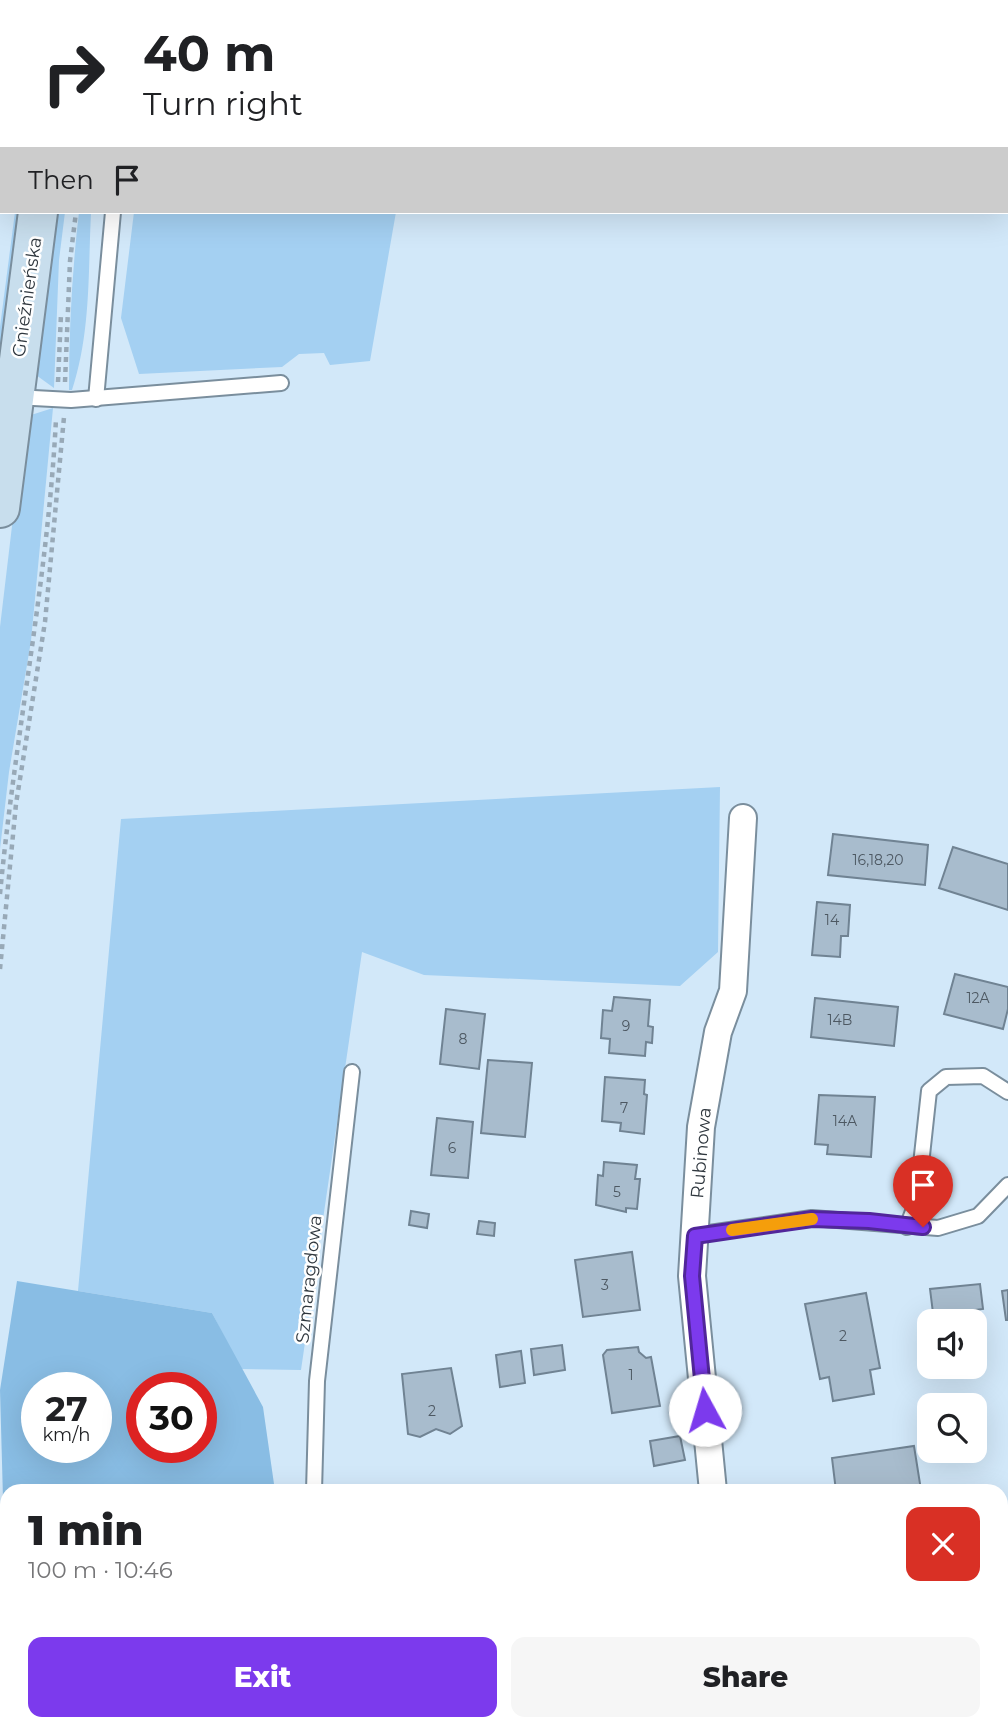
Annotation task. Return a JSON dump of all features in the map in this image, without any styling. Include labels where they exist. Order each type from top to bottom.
[{"type":"main road","name":"Gnieźnieńska","points":[[0,508],[6,411],[38,214]]},
{"type":"street","name":"Rubinowa","points":[[712,1484],[692,1276],[701,1127],[718,1032],[733,990],[743,818]]},
{"type":"lane","points":[[96,398],[113,214]]},
{"type":"lane","points":[[6,411],[62,400],[281,383]]},
{"type":"lane","name":"Szmaragdowa","points":[[314,1484],[317,1381],[352,1072]]},
{"type":"lane","points":[[907,1227],[917,1201],[929,1091],[946,1077],[983,1076],[1008,1091]]},
{"type":"lane","points":[[695,1236],[812,1219],[938,1228],[978,1216],[1008,1185]]},
{"type":"path","points":[[0,894],[13,773],[38,621],[62,400],[63,261],[69,214]]},
{"type":"path","points":[[0,969],[16,804],[46,609],[70,261],[76,214]]},
{"type":"shaded area","points":[[15,214],[24,214],[0,359],[0,327]]},
{"type":"shaded area","points":[[54,214],[65,214],[59,260],[54,388],[36,375]]},
{"type":"shaded area","points":[[79,214],[91,214],[86,324],[78,368],[72,390],[69,390],[71,301]]},
{"type":"shaded area","points":[[134,214],[396,214],[370,361],[330,365],[324,353],[299,354],[282,367],[139,374],[121,318]]},
{"type":"shaded area","points":[[53,408],[31,641],[9,772],[0,849],[0,627],[17,484],[31,415]]},
{"type":"shaded area","points":[[720,787],[718,952],[680,986],[424,975],[362,952],[301,1370],[241,1369],[212,1313],[78,1291],[121,819]]},
{"type":"shaded area","points":[[17,1281],[212,1313],[263,1407],[274,1484],[3,1484],[0,1390]]},
{"type":"building","points":[[833,834],[928,845],[925,885],[828,875]]},
{"type":"building","points":[[953,847],[1008,864],[1008,910],[939,888]]},
{"type":"building","points":[[817,902],[850,905],[848,936],[841,936],[840,957],[812,955]]},
{"type":"building","points":[[955,974],[1008,987],[1008,1009],[1003,1029],[944,1014]]},
{"type":"building","points":[[614,997],[650,1000],[648,1026],[653,1027],[652,1043],[646,1042],[645,1056],[609,1053],[610,1039],[601,1038],[603,1010],[612,1011]]},
{"type":"building","points":[[815,998],[898,1007],[894,1046],[811,1037]]},
{"type":"building","points":[[446,1009],[485,1014],[479,1069],[440,1064]]},
{"type":"building","points":[[488,1060],[532,1063],[525,1137],[481,1133]]},
{"type":"building","points":[[605,1077],[645,1080],[644,1094],[647,1095],[644,1134],[620,1131],[621,1123],[602,1121]]},
{"type":"building","points":[[819,1095],[875,1097],[871,1157],[827,1154],[828,1145],[815,1144]]},
{"type":"building","points":[[437,1118],[473,1122],[468,1178],[431,1175]]},
{"type":"building","points":[[604,1162],[637,1165],[635,1179],[640,1179],[637,1209],[626,1208],[626,1212],[596,1205],[598,1175],[603,1176]]},
{"type":"building","points":[[411,1211],[429,1214],[427,1228],[409,1225]]},
{"type":"building","points":[[479,1221],[495,1223],[494,1236],[477,1234]]},
{"type":"building","points":[[632,1252],[640,1310],[583,1317],[575,1260]]},
{"type":"building","points":[[980,1284],[983,1309],[932,1309],[930,1289]]},
{"type":"building","points":[[1008,1290],[1008,1320],[1006,1320],[1002,1291]]},
{"type":"building","points":[[866,1293],[880,1368],[870,1370],[874,1394],[833,1401],[829,1377],[820,1379],[805,1304]]},
{"type":"building","points":[[562,1345],[565,1370],[534,1375],[531,1349]]},
{"type":"building","points":[[638,1347],[639,1352],[646,1358],[651,1357],[660,1406],[612,1413],[603,1355],[607,1350]]},
{"type":"building","points":[[521,1351],[525,1383],[500,1387],[496,1355]]},
{"type":"building","points":[[451,1368],[462,1426],[450,1434],[436,1429],[420,1437],[408,1434],[402,1374]]},
{"type":"building","points":[[680,1436],[685,1460],[654,1466],[650,1441]]},
{"type":"building","points":[[914,1446],[920,1484],[835,1484],[832,1458]]},
{"type":"slow traffic","points":[[732,1230],[812,1219]]},
{"type":"route","points":[[705,1410],[692,1276],[695,1236],[812,1219],[869,1221],[923,1227]]}]
